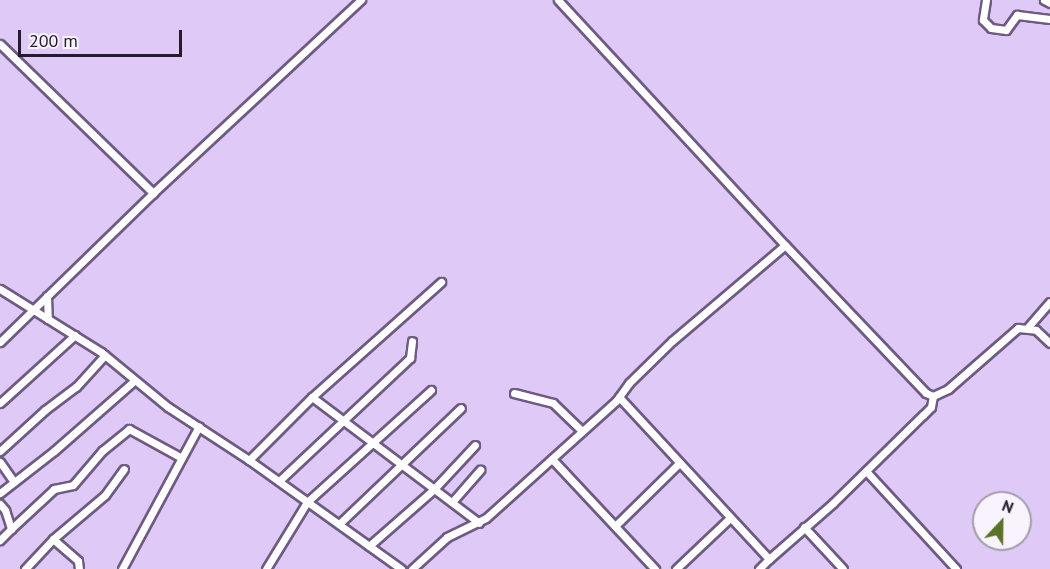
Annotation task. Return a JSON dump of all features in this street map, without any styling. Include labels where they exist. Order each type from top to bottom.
[{"type":"street","points":[[0,342],[153,193],[361,0]]},
{"type":"street","points":[[558,0],[784,245],[921,388],[933,396]]},
{"type":"street","points":[[986,0],[983,20],[991,28],[1006,30],[1017,15],[1050,19]]},
{"type":"street","points":[[1044,0],[1050,3]]},
{"type":"street","points":[[0,44],[153,193]]},
{"type":"street","points":[[412,569],[447,537],[479,523],[619,397],[629,383],[672,341],[784,245]]},
{"type":"street","points":[[249,460],[312,397],[441,282]]},
{"type":"street","points":[[0,289],[75,334],[105,355],[168,407],[249,460],[401,569]]},
{"type":"street","points":[[47,296],[48,319]]},
{"type":"street","points":[[1028,327],[1050,302]]},
{"type":"street","points":[[933,396],[948,389],[1018,327],[1028,327],[1042,334],[1050,343]]},
{"type":"street","points":[[0,403],[75,334]]},
{"type":"street","points":[[279,481],[410,358],[412,341]]},
{"type":"street","points":[[0,452],[45,410],[76,387],[105,355]]},
{"type":"street","points":[[0,493],[54,451],[134,381]]},
{"type":"street","points":[[266,569],[307,502],[431,390]]},
{"type":"street","points":[[514,393],[553,404],[582,431]]},
{"type":"street","points":[[759,569],[866,471],[931,407],[933,396]]},
{"type":"street","points":[[312,397],[479,523]]},
{"type":"street","points":[[619,397],[769,560]]},
{"type":"street","points":[[339,524],[404,465],[461,408]]},
{"type":"street","points":[[122,569],[199,426]]},
{"type":"street","points":[[0,540],[54,489],[73,484],[102,451],[129,429],[182,458]]},
{"type":"street","points":[[369,546],[434,489],[475,445]]},
{"type":"street","points":[[552,459],[655,569]]},
{"type":"street","points":[[0,462],[14,482]]},
{"type":"street","points":[[615,526],[679,463]]},
{"type":"street","points":[[25,569],[53,539],[105,495],[124,469]]},
{"type":"street","points":[[452,502],[480,470]]},
{"type":"street","points":[[866,471],[956,569]]},
{"type":"street","points":[[0,504],[5,510],[11,528]]},
{"type":"street","points":[[676,569],[730,518]]},
{"type":"street","points":[[804,527],[843,569]]},
{"type":"street","points":[[53,539],[78,561],[79,569]]}]
